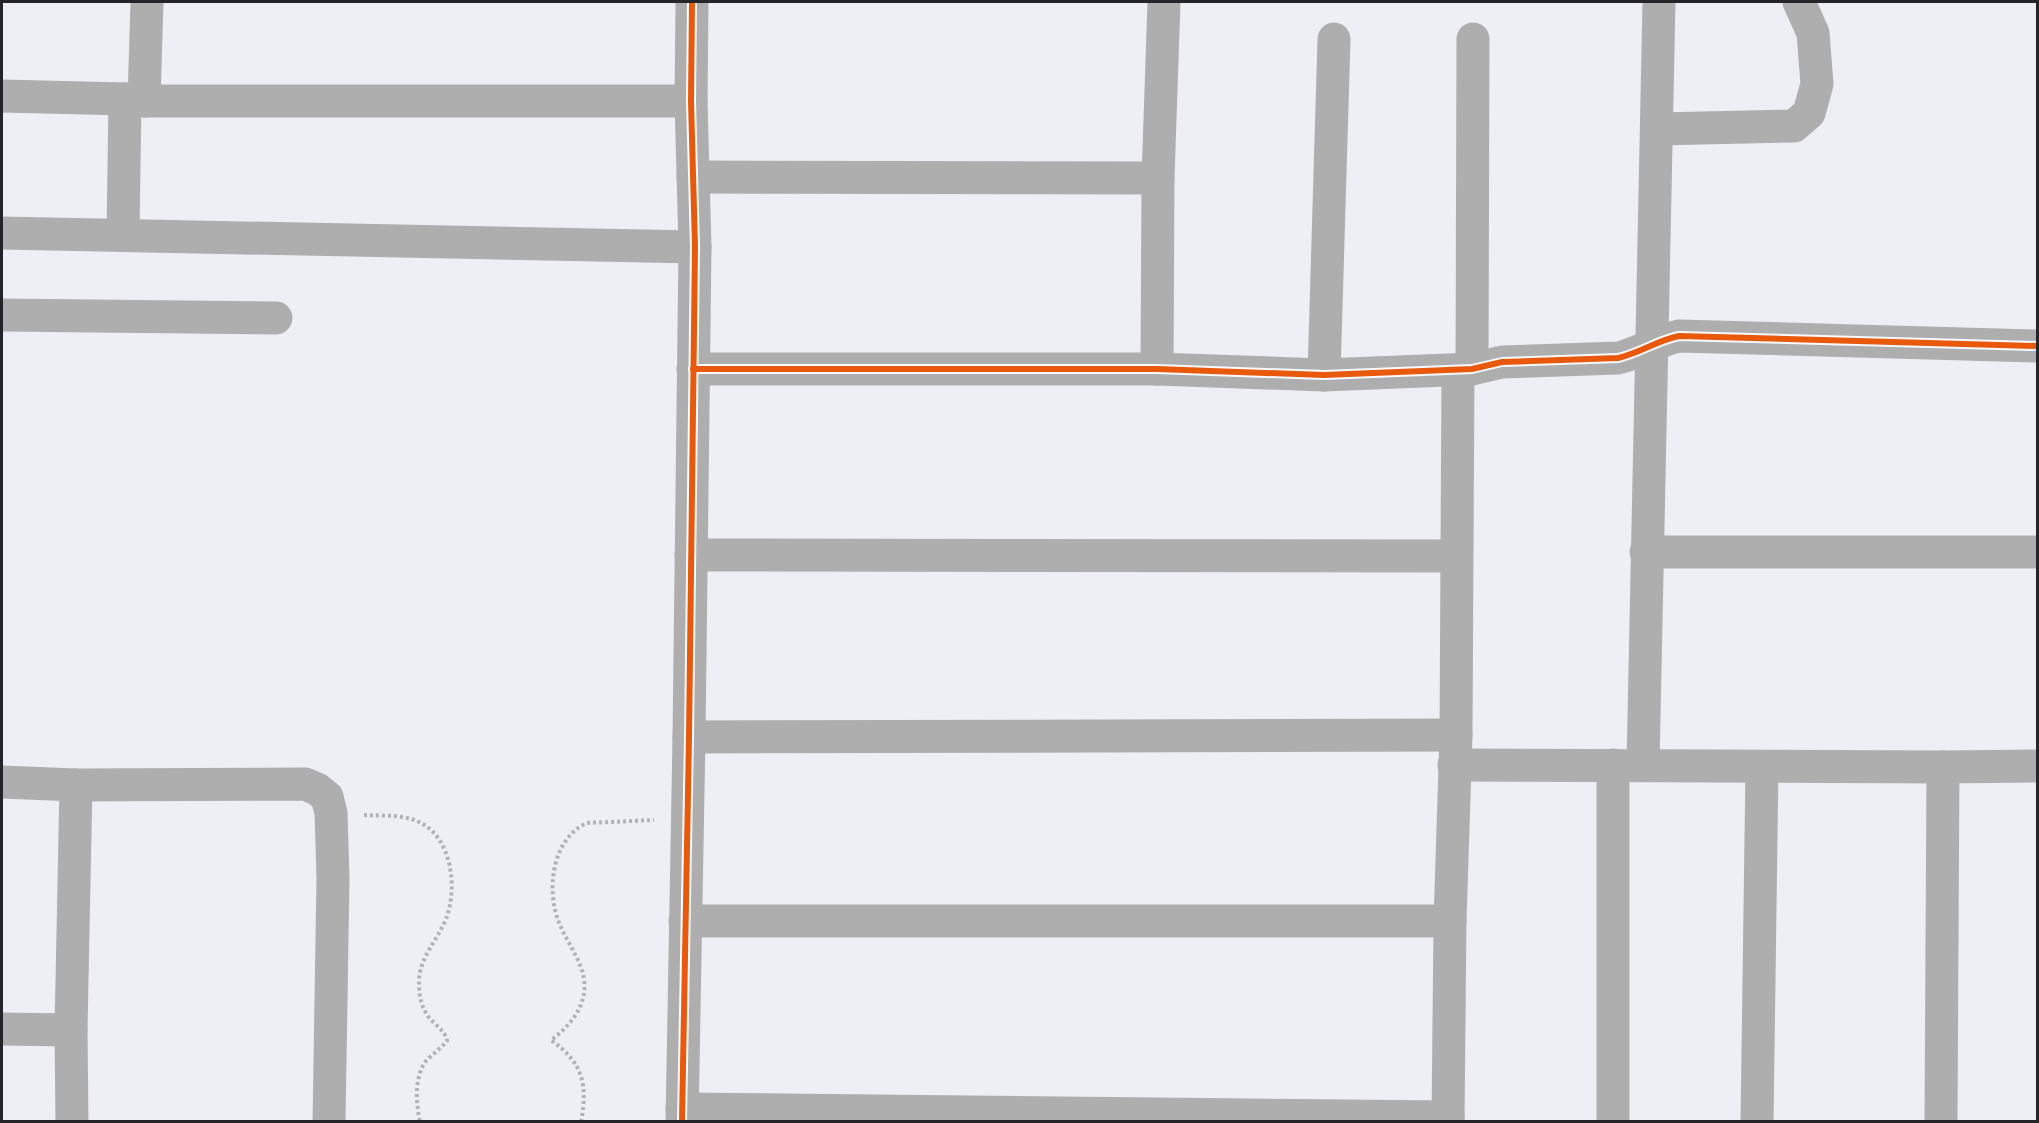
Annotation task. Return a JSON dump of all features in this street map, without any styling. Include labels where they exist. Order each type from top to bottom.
[{"type":"street","points":[[123,235],[135,100],[147,2]]},
{"type":"street","points":[[692,2],[691,101],[695,247],[690,737],[682,1115],[1448,1119],[1456,556],[1465,369],[1473,39]]},
{"type":"street","points":[[1157,369],[1158,178],[1164,2]]},
{"type":"street","points":[[1613,1122],[1628,765],[1646,552],[1659,2]]},
{"type":"street","points":[[1657,129],[1794,126],[1809,113],[1817,84],[1813,33],[1799,2]]},
{"type":"street","points":[[1324,375],[1335,39]]},
{"type":"street","points":[[2,96],[135,100],[691,101]]},
{"type":"street","points":[[693,177],[1158,178]]},
{"type":"street","points":[[2,233],[695,247]]},
{"type":"street","points":[[2,315],[276,318]]},
{"type":"street","points":[[693,369],[1157,369],[1324,375],[1465,369],[1502,362],[1618,358],[1636,354],[1668,338],[1680,336],[2037,346]]},
{"type":"street","points":[[1646,552],[2037,552]]},
{"type":"street","points":[[692,555],[1456,556]]},
{"type":"street","points":[[690,737],[1455,750],[1628,765],[2037,766]]},
{"type":"street","points":[[1757,1122],[1762,767]]},
{"type":"street","points":[[1941,1122],[1943,767]]},
{"type":"street","points":[[2,782],[76,785],[305,784],[327,796],[331,813],[333,878],[329,1122]]},
{"type":"street","points":[[72,1122],[71,1030],[76,785]]},
{"type":"street","points":[[685,921],[1450,921]]},
{"type":"street","points":[[2,1029],[71,1030]]},
{"type":"path","points":[[331,813],[396,816],[417,821],[430,828],[440,839],[446,854],[450,872],[450,909],[421,965],[419,994],[426,1014],[447,1036],[447,1041],[425,1063],[421,1071],[417,1096],[420,1122]]},
{"type":"path","points":[[581,1122],[584,1105],[580,1072],[573,1059],[551,1040],[574,1018],[580,1007],[585,981],[581,966],[557,918],[554,881],[560,851],[567,837],[578,827],[587,823],[687,820]]},
{"type":"cycle path","points":[[682,1122],[695,247],[691,101],[692,2]]},
{"type":"cycle path","points":[[693,369],[1157,369],[1324,375],[1472,369],[1502,362],[1618,358],[1679,336],[2038,346]]}]
